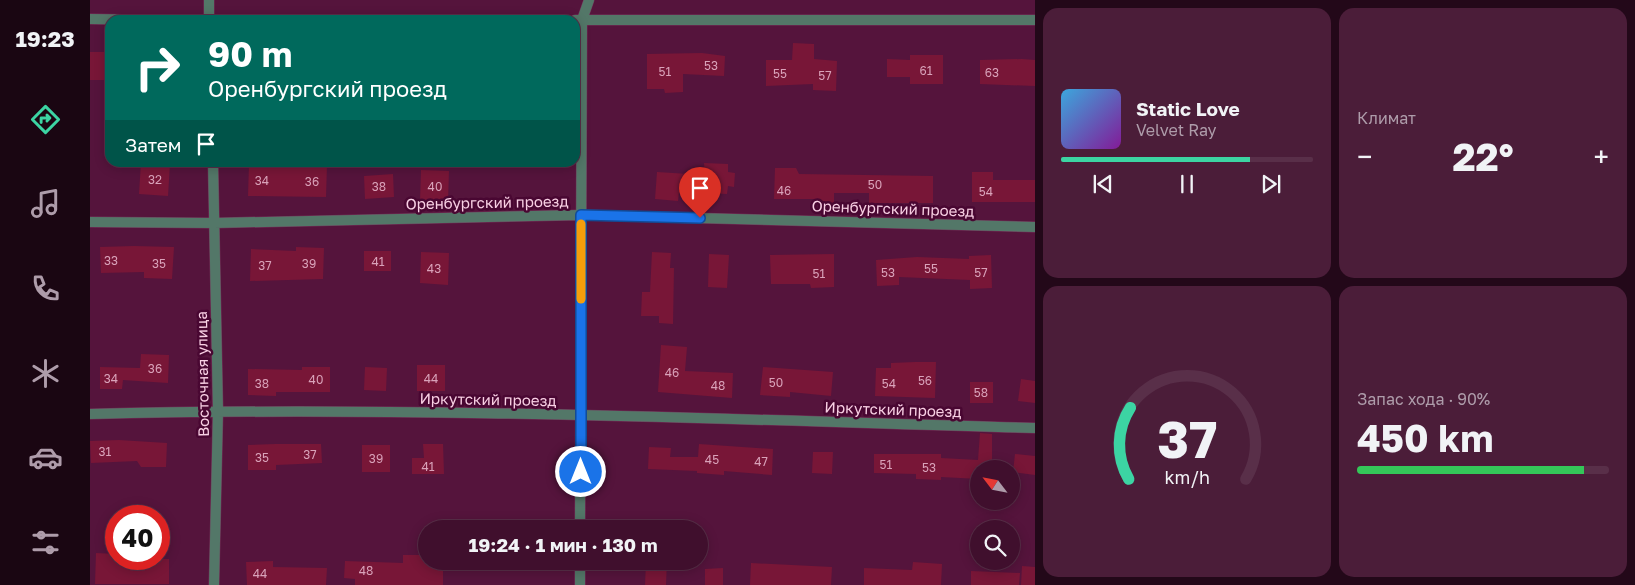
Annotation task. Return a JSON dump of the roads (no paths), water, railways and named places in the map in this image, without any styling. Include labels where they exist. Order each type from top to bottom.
[{"type":"street","points":[[209,0],[209,15]]},
{"type":"street","points":[[580,18],[589,0]]},
{"type":"street","points":[[90,19],[105,19]]},
{"type":"street","points":[[580,20],[1035,20]]},
{"type":"street","points":[[580,118],[582,416],[580,520]]},
{"type":"street","name":"Восточная улица","points":[[213,167],[218,411],[214,585]]},
{"type":"street","name":"Оренбургский проезд","points":[[90,222],[214,223],[581,215],[1035,227]]},
{"type":"street","name":"Иркутский проезд","points":[[90,414],[218,411],[582,416],[1035,428]]},
{"type":"street","points":[[580,570],[580,585]]}]
